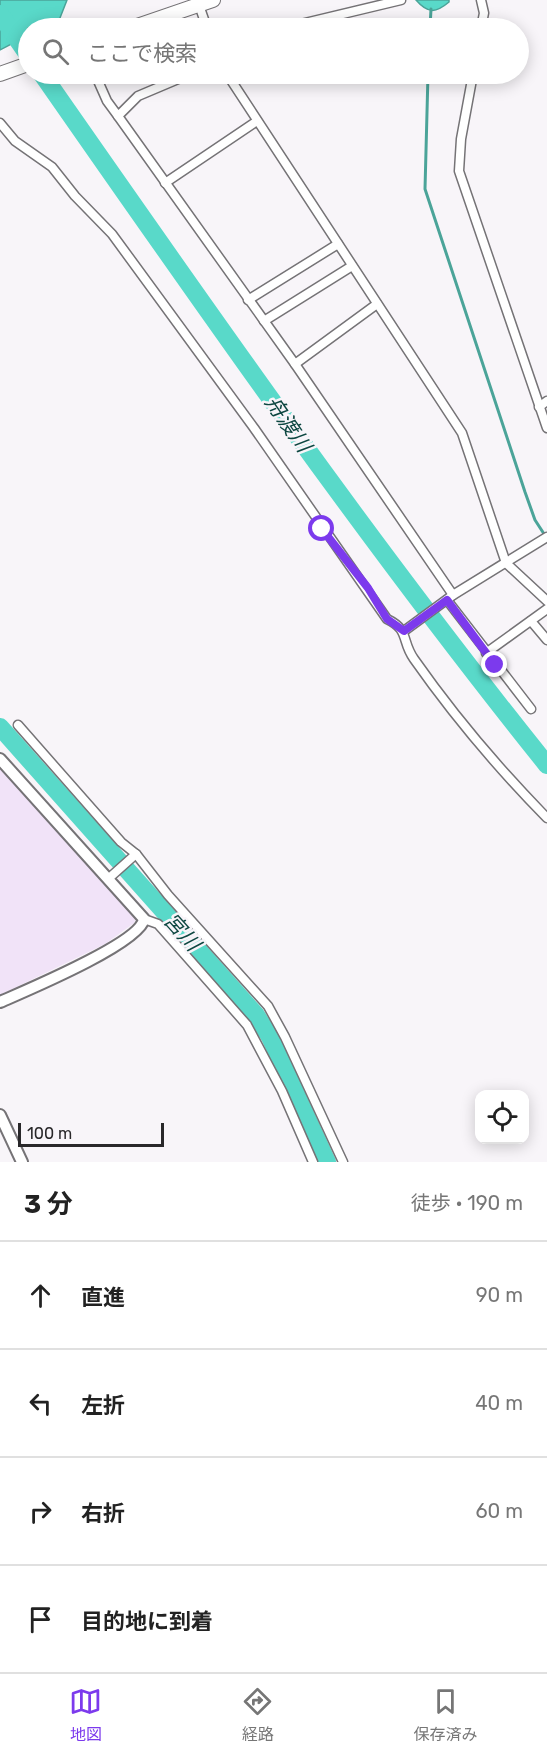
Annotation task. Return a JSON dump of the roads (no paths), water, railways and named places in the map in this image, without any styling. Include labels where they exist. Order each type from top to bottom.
[{"type":"main road","points":[[161,18],[213,0]]},
{"type":"main road","points":[[0,74],[18,68]]},
{"type":"street","points":[[326,18],[401,0]]},
{"type":"street","points":[[481,0],[483,18]]},
{"type":"street","points":[[199,5],[204,18]]},
{"type":"street","points":[[99,84],[107,101],[294,364],[448,600],[486,653],[531,709]]},
{"type":"street","points":[[118,116],[138,96],[166,84]]},
{"type":"street","points":[[233,84],[462,433],[506,563],[547,601]]},
{"type":"street","points":[[471,84],[461,139],[459,171],[547,428]]},
{"type":"street","points":[[165,183],[257,121]]},
{"type":"street","points":[[0,123],[15,141],[52,166],[75,196],[112,234],[254,428],[387,619],[406,630],[411,655],[449,708],[504,774],[547,818]]},
{"type":"street","points":[[248,300],[339,244]]},
{"type":"street","points":[[264,321],[352,266]]},
{"type":"street","points":[[294,364],[377,304]]},
{"type":"street","points":[[539,406],[547,401]]},
{"type":"street","points":[[406,630],[448,600],[547,537]]},
{"type":"street","points":[[486,653],[547,609]]},
{"type":"street","points":[[531,621],[547,640]]},
{"type":"street","points":[[18,725],[268,1006],[285,1037],[343,1162]]},
{"type":"street","points":[[0,759],[110,876],[144,919],[158,924],[247,1025],[282,1091],[313,1162]]},
{"type":"street","points":[[110,876],[134,855]]},
{"type":"street","points":[[0,1002],[104,953],[140,928],[144,919]]},
{"type":"street","points":[[0,1115],[22,1162]]},
{"type":"waterway","points":[[431,9],[431,18]]},
{"type":"waterway","name":"舟渡川","points":[[0,14],[18,40]]},
{"type":"waterway","name":"舟渡川","points":[[49,84],[288,424],[416,596],[547,765]]},
{"type":"waterway","points":[[428,84],[425,189],[525,492],[535,520],[546,537]]},
{"type":"waterway","name":"宮川","points":[[0,727],[256,1015],[270,1037],[327,1162]]}]
